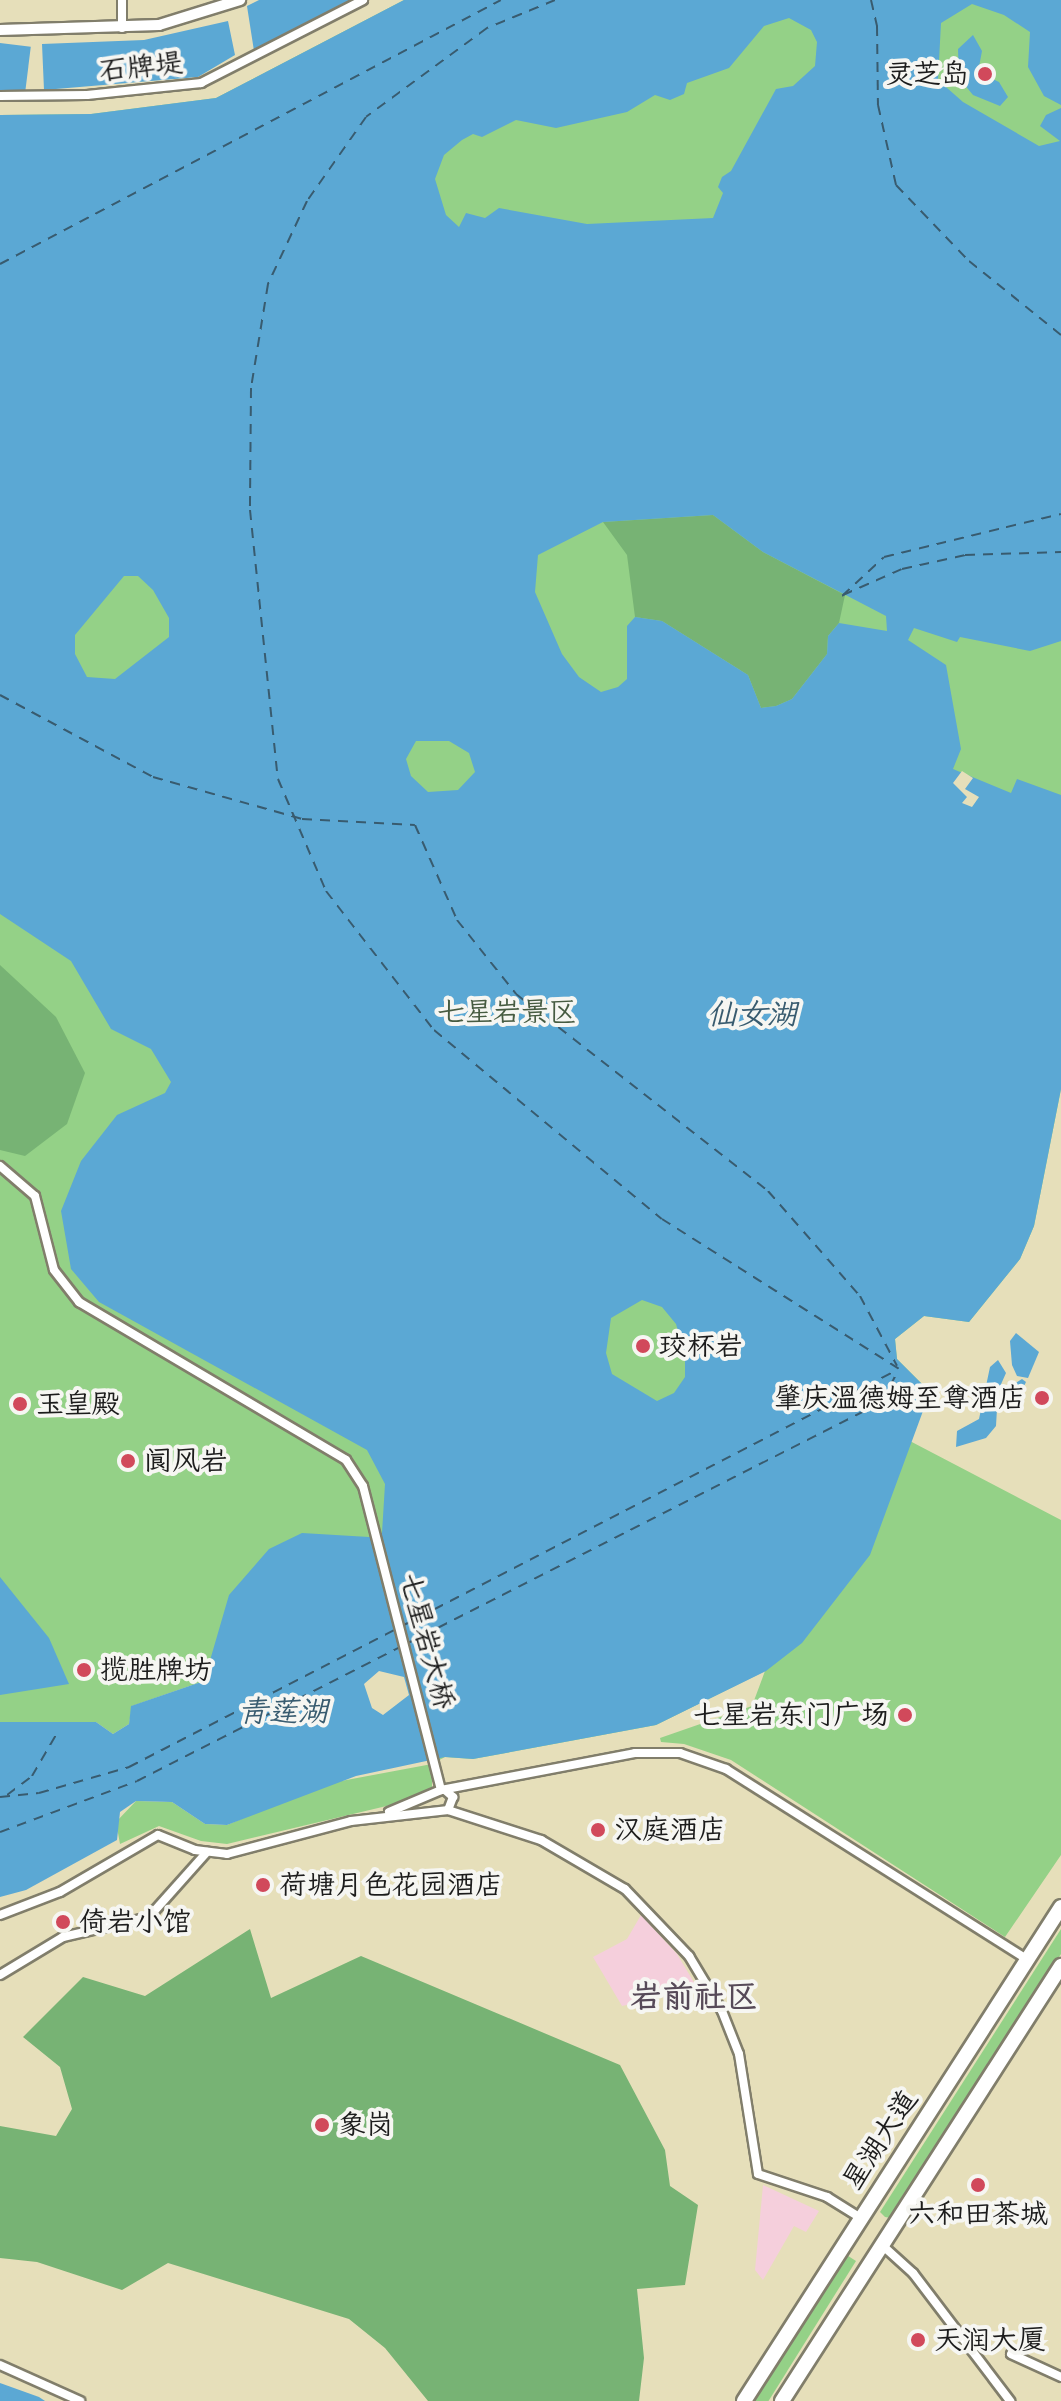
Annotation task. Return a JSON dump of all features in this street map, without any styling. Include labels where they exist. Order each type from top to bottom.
[{"type":"main road","name":"星湖大道","points":[[744,2401],[1061,1907]]},
{"type":"main road","points":[[782,2401],[1061,1966]]},
{"type":"street","points":[[122,0],[122,28]]},
{"type":"street","points":[[0,30],[159,25],[240,0]]},
{"type":"street","name":"石牌堤","points":[[0,96],[124,93],[201,83],[363,0]]},
{"type":"street","name":"七星岩大桥","points":[[0,1166],[35,1196],[54,1270],[79,1302],[346,1460],[363,1486],[438,1765],[440,1792],[453,1797],[445,1811]]},
{"type":"street","points":[[0,1915],[60,1892],[151,1837],[166,1836],[207,1852],[241,1852],[377,1816],[440,1792],[635,1753],[692,1756],[726,1769],[1027,1959]]},
{"type":"street","points":[[440,1792],[433,1806],[577,1857],[646,1907],[689,1956],[722,2011],[749,2096],[758,2174],[827,2197],[861,2218]]},
{"type":"street","points":[[377,1816],[445,1811]]},
{"type":"street","points":[[0,1975],[63,1937],[149,1917],[207,1852]]},
{"type":"street","points":[[882,2245],[913,2273],[1010,2401]]},
{"type":"street","points":[[1011,2354],[1061,2377]]},
{"type":"street","points":[[0,2365],[80,2401]]},
{"type":"shaded area","points":[[641,1915],[677,1954],[698,1989],[622,2006],[593,1957],[627,1939]]},
{"type":"shaded area","points":[[763,2185],[819,2211],[806,2232],[794,2226],[763,2280],[755,2270]]},
{"type":"green space","name":"仙女湖","points":[[404,0],[1061,0],[1061,1089],[1034,1226],[1020,1259],[969,1322],[924,1316],[895,1339],[897,1359],[930,1392],[908,1440],[1061,1520],[1061,1855],[1005,1937],[731,1760],[684,1744],[661,1742],[660,1738],[752,1706],[765,1671],[656,1725],[473,1759],[445,1757],[432,1764],[368,1537],[212,1657],[204,1681],[132,1706],[129,1724],[113,1734],[96,1722],[0,1722],[0,115],[91,114],[216,98]]},
{"type":"green space","points":[[713,515],[763,552],[845,595],[839,623],[828,636],[827,654],[792,699],[776,706],[761,708],[748,675],[662,621],[635,617],[627,555],[603,522]]},
{"type":"green space","points":[[0,965],[56,1017],[85,1073],[67,1124],[25,1156],[0,1150]]},
{"type":"green space","points":[[432,1764],[432,1787],[416,1799],[227,1844],[201,1841],[159,1826],[120,1844],[116,1822],[136,1801],[172,1802],[205,1824],[227,1825],[325,1784]]},
{"type":"green space","points":[[250,1929],[271,1998],[361,1956],[620,2065],[665,2150],[670,2186],[698,2205],[685,2285],[637,2289],[644,2358],[639,2401],[428,2401],[385,2348],[349,2319],[168,2263],[122,2290],[37,2262],[0,2258],[0,2126],[56,2136],[72,2109],[60,2067],[23,2037],[83,1977],[145,1996]]},
{"type":"green space","points":[[1061,1929],[1061,1954],[891,2218],[885,2217],[880,2212]]},
{"type":"green space","points":[[845,2254],[856,2261],[768,2401],[753,2401]]},
{"type":"water","points":[[259,0],[354,0],[254,51],[247,6]]},
{"type":"water","name":"仙女湖","points":[[404,0],[1061,0],[1061,105],[1044,96],[1028,67],[1030,32],[1004,15],[972,4],[941,23],[938,80],[963,102],[1039,146],[1060,141],[1040,126],[1046,115],[1061,108],[1061,641],[1030,651],[960,637],[957,642],[914,628],[908,640],[946,665],[961,749],[953,769],[1011,793],[1017,779],[1061,795],[1061,1089],[1034,1226],[1020,1259],[969,1322],[924,1316],[895,1339],[897,1359],[930,1392],[870,1555],[802,1643],[766,1671],[656,1725],[473,1759],[445,1757],[356,1776],[227,1825],[205,1824],[172,1802],[136,1801],[120,1812],[117,1840],[26,1890],[0,1897],[0,1722],[96,1722],[113,1734],[129,1724],[131,1706],[204,1681],[229,1595],[269,1549],[302,1533],[369,1537],[382,1533],[385,1484],[367,1450],[99,1302],[71,1269],[61,1211],[81,1161],[117,1115],[165,1093],[171,1082],[151,1049],[111,1029],[71,961],[0,914],[0,115],[91,114],[216,98]],"holes":[[[789,18],[811,30],[817,42],[815,66],[793,86],[776,89],[731,171],[722,177],[718,187],[723,193],[713,218],[587,224],[499,208],[485,218],[466,213],[459,227],[446,215],[435,179],[444,155],[462,140],[473,134],[482,137],[516,120],[556,128],[627,112],[655,95],[670,100],[684,94],[687,83],[729,68],[764,26]],[[713,515],[763,552],[886,616],[887,631],[839,623],[828,636],[827,654],[792,699],[761,708],[748,675],[662,621],[635,617],[627,626],[627,679],[618,687],[601,692],[579,677],[562,654],[535,592],[538,555],[603,522]],[[124,576],[138,576],[153,590],[169,618],[169,637],[115,679],[87,677],[75,654],[75,635]],[[416,741],[449,741],[469,753],[475,772],[458,790],[428,792],[411,776],[406,759]],[[642,1300],[662,1307],[676,1324],[685,1355],[685,1377],[674,1393],[657,1401],[612,1374],[606,1353],[611,1318]],[[379,1671],[404,1677],[409,1695],[383,1715],[372,1708],[364,1684]]]},
{"type":"water","points":[[228,21],[235,55],[198,77],[44,90],[42,44],[144,40]]},
{"type":"water","points":[[973,35],[982,51],[978,72],[999,82],[1008,97],[1000,106],[973,95],[959,78],[958,49]]},
{"type":"water","points":[[0,43],[31,47],[25,93],[0,90]]},
{"type":"water","points":[[1016,1333],[1039,1352],[1028,1378],[1017,1376],[1012,1365],[1010,1341]]},
{"type":"water","points":[[998,1360],[1006,1373],[998,1391],[996,1426],[986,1438],[956,1447],[957,1431],[979,1419],[990,1367]]},
{"type":"water","points":[[1022,1379],[1026,1382],[1012,1411],[1006,1389]]},
{"type":"water","points":[[0,1577],[49,1638],[69,1684],[0,1695]]},
{"type":"water","points":[[0,2383],[39,2397],[45,2401],[0,2401]]},
{"type":"pier","points":[[962,771],[973,778],[965,789],[979,797],[972,807],[962,803],[967,797],[953,783]]},
{"type":"ferry route","points":[[0,264],[501,0]]},
{"type":"ferry route","points":[[555,0],[487,28],[366,117],[307,201],[268,284],[251,388],[250,510],[278,779],[326,891],[434,1030],[662,1219],[899,1369]]},
{"type":"ferry route","points":[[871,0],[877,26],[878,105],[896,185],[969,261],[1061,335]]},
{"type":"ferry route","points":[[842,596],[884,557],[1061,514]]},
{"type":"ferry route","points":[[843,595],[902,569],[965,555],[1061,552]]},
{"type":"ferry route","points":[[0,695],[153,777],[302,819],[415,825],[457,920],[516,994],[768,1191],[860,1296],[897,1366]]},
{"type":"ferry route","points":[[402,1626],[897,1370]]},
{"type":"ferry route","points":[[406,1644],[882,1402],[898,1371]]},
{"type":"ferry route","points":[[0,1797],[39,1793],[129,1767],[396,1629]]},
{"type":"ferry route","points":[[0,1832],[137,1781],[400,1647]]},
{"type":"ferry route","points":[[7,1795],[32,1776],[56,1735]]},
{"type":"place","name":"灵芝岛","points":[[985,74]]},
{"type":"place","name":"珓杯岩","points":[[643,1346]]},
{"type":"place","name":"肇庆温德姆至尊酒店","points":[[1042,1398]]},
{"type":"place","name":"玉皇殿","points":[[20,1404]]},
{"type":"place","name":"阆风岩","points":[[128,1461]]},
{"type":"place","name":"揽胜牌坊","points":[[84,1670]]},
{"type":"place","name":"七星岩东门广场","points":[[905,1715]]},
{"type":"place","name":"汉庭酒店","points":[[598,1830]]},
{"type":"place","name":"荷塘月色花园酒店","points":[[263,1885]]},
{"type":"place","name":"倚岩小馆","points":[[63,1922]]},
{"type":"place","name":"象岗","points":[[322,2125]]},
{"type":"place","name":"六和田茶城","points":[[978,2185]]},
{"type":"place","name":"天润大厦","points":[[918,2340]]},
{"type":"district","name":"岩前社区","points":[[694,1997]]},
{"type":"park label","name":"七星岩景区","points":[[507,1012]]},
{"type":"water label","name":"青莲湖","points":[[283,1711]]}]
